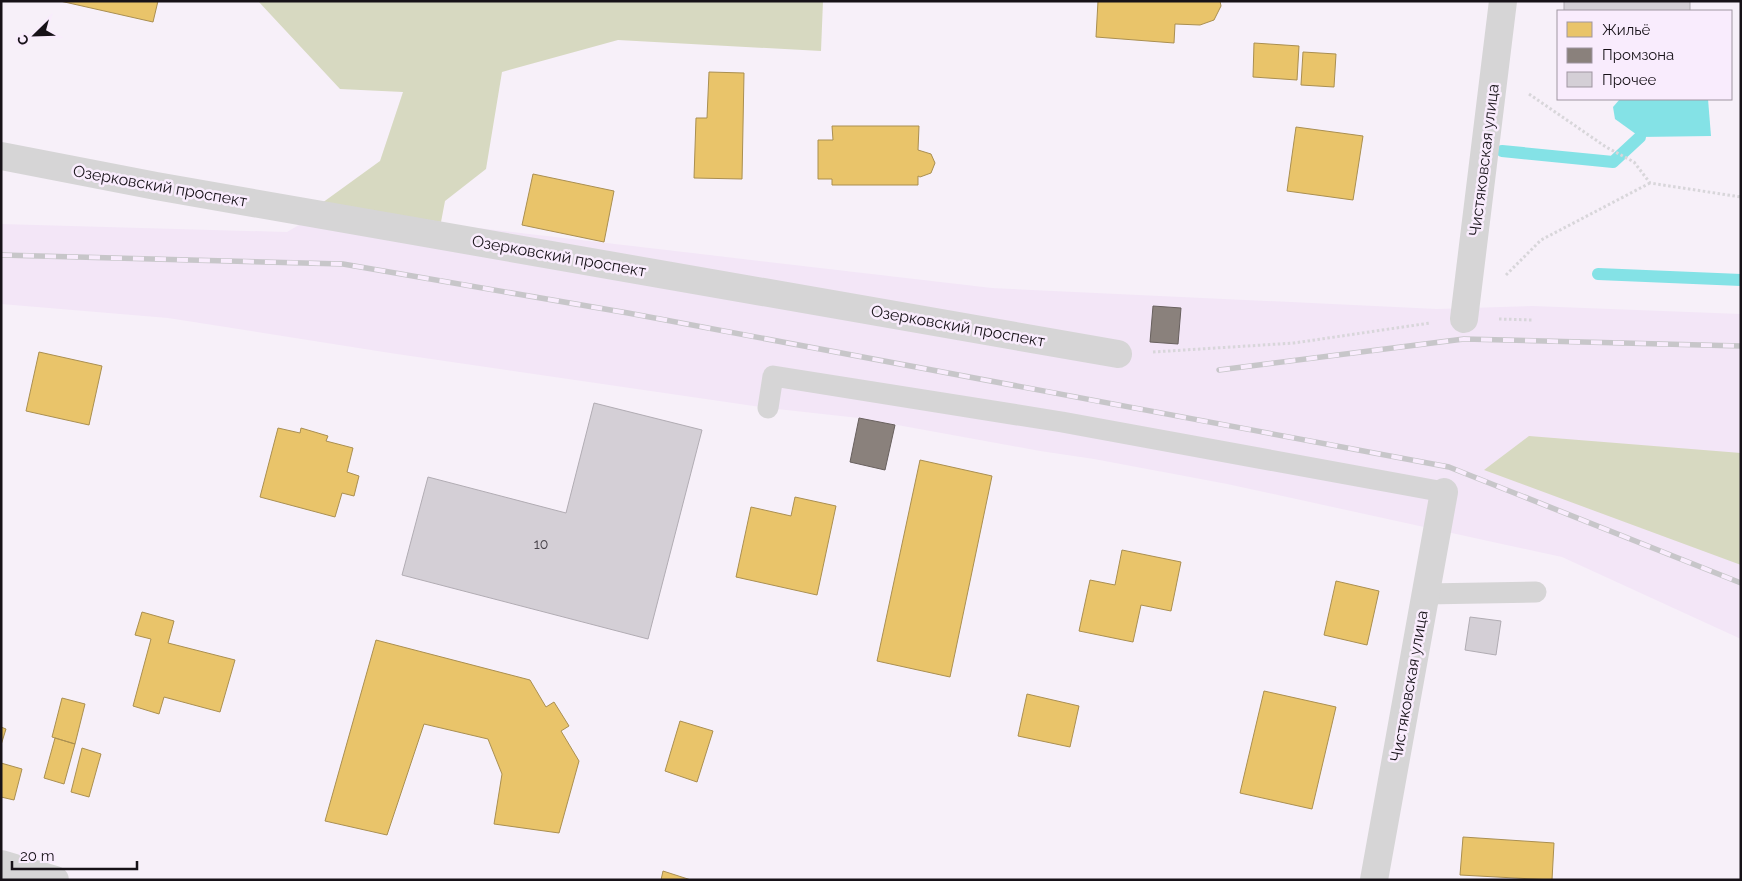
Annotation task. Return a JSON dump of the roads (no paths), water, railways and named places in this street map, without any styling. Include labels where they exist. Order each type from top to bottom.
[{"type":"street","name":"Чистяковская улица","points":[[1464,318],[1502,1]]},
{"type":"street","name":"Озерковский проспект","points":[[1,156],[166,187],[1118,354]]},
{"type":"street","name":"Чистяковская улица","points":[[1374,880],[1444,492]]},
{"type":"street","points":[[1,864],[56,880]]},
{"type":"lane","points":[[768,408],[773,376],[1062,422],[1444,492]]},
{"type":"lane","points":[[1425,594],[1536,592]]},
{"type":"water","points":[[1619,100],[1708,100],[1711,136],[1640,137],[1615,119],[1613,107]]},
{"type":"waterway","points":[[1502,151],[1613,162],[1640,137]]},
{"type":"waterway","points":[[1598,274],[1741,280]]},
{"type":"railway","points":[[1,255],[343,264],[628,313],[1449,467],[1741,583]]},
{"type":"railway","points":[[1219,370],[1464,339],[1741,346]]}]
